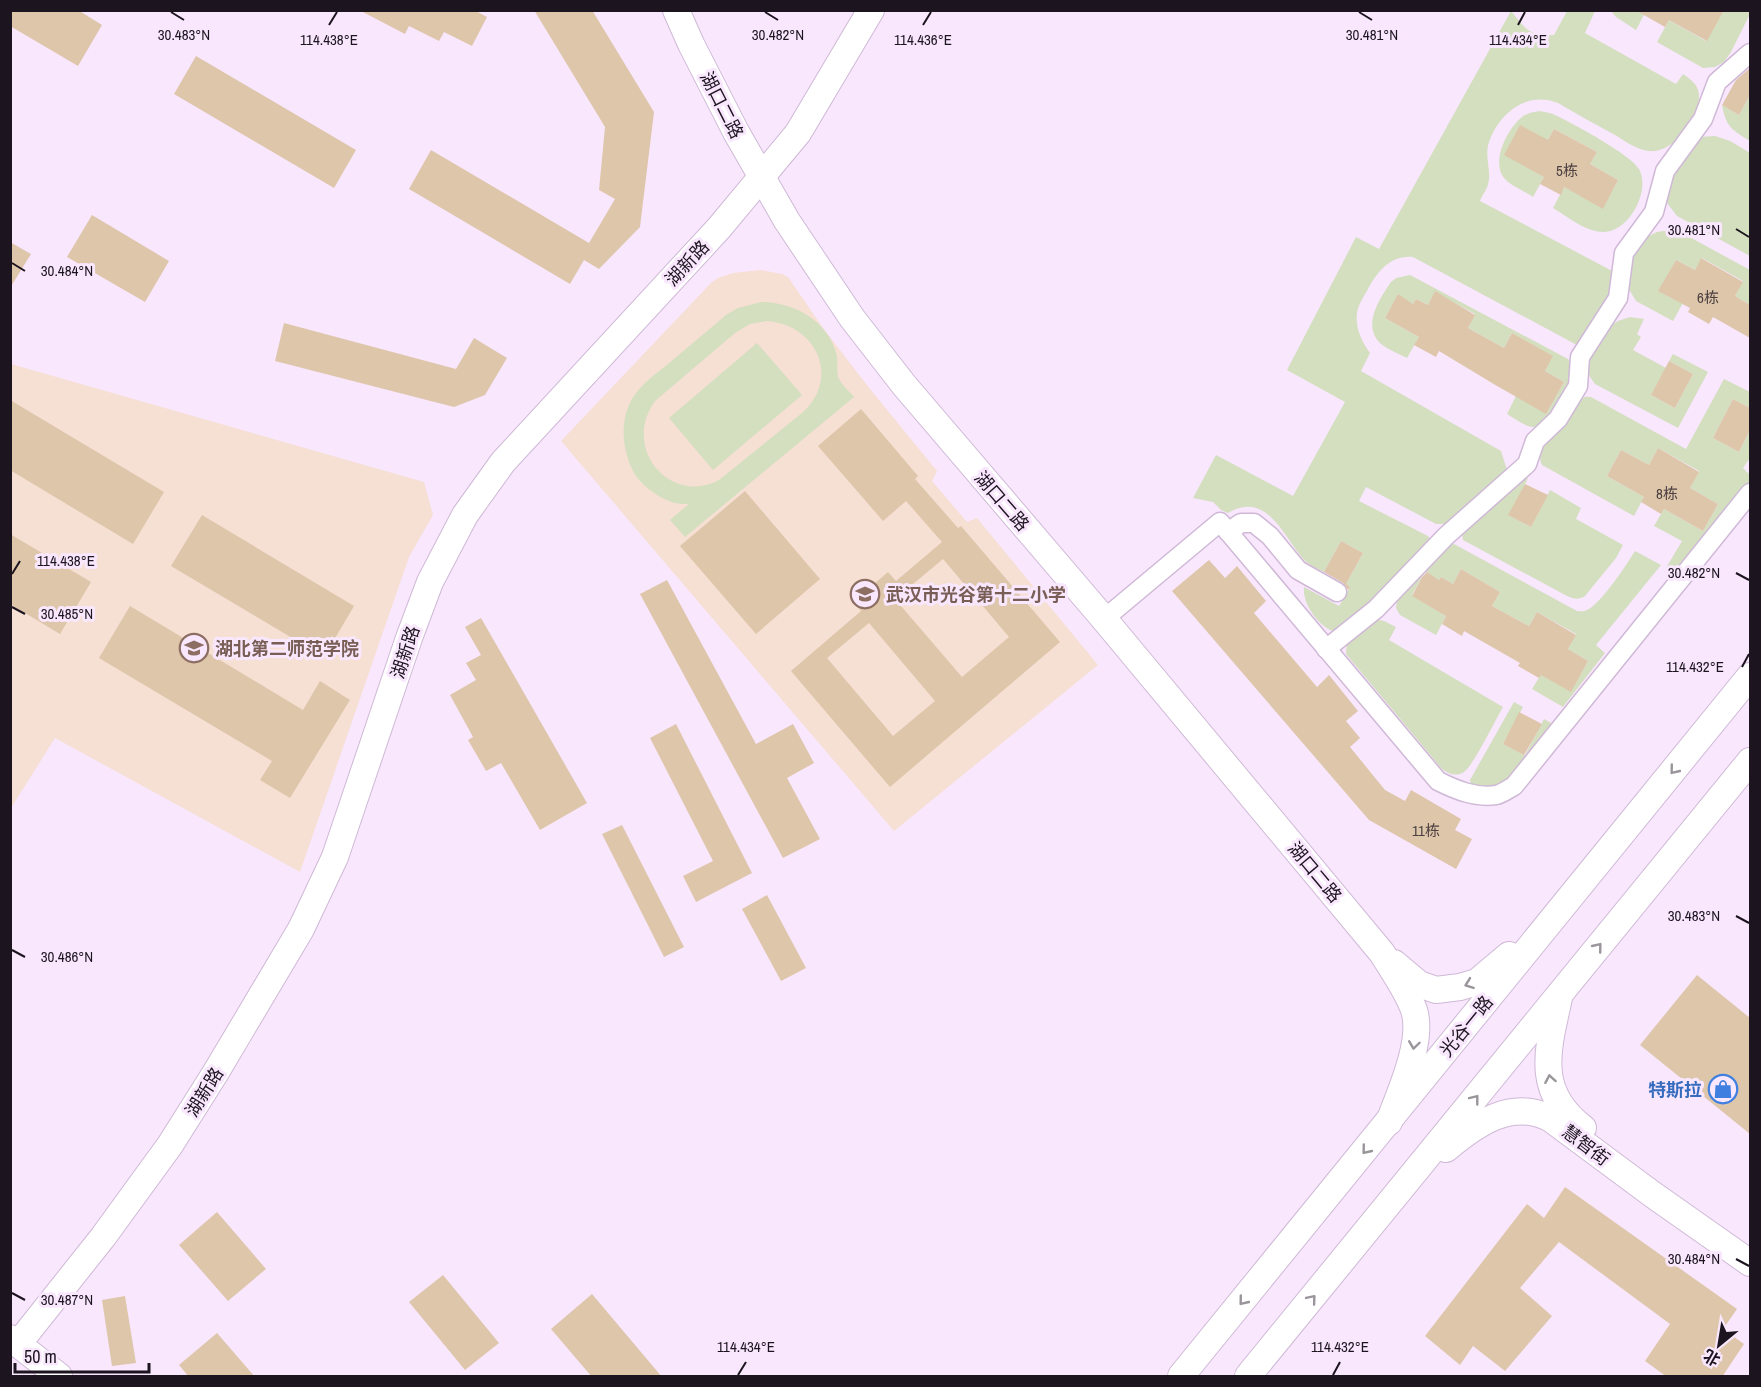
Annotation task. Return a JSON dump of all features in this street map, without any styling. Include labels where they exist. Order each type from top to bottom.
[{"type":"street","name":"湖口二路","points":[[676,10],[736,132],[794,231],[852,318],[904,385],[1104,619],[1382,953]]},
{"type":"street","name":"湖新路","points":[[14,1341],[104,1237],[170,1145],[301,929],[335,857],[430,582],[465,515],[503,462],[720,228],[798,133],[871,10]]},
{"type":"street","points":[[1326,649],[1376,609],[1446,536],[1527,464],[1535,441],[1558,419],[1578,386],[1580,357],[1618,298],[1624,253],[1654,212],[1665,171],[1703,119],[1717,82],[1750,53]]},
{"type":"street","points":[[1104,619],[1221,522],[1438,782],[1460,792],[1498,795],[1514,786],[1750,493]]},
{"type":"street","points":[[1228,532],[1241,523],[1254,523],[1270,536],[1298,570],[1337,592]]},
{"type":"street","name":"光谷一路","points":[[1181,1377],[1750,676]]},
{"type":"street","points":[[1699,739],[1739,704],[1750,698]]},
{"type":"street","points":[[1248,1377],[1748,763]]},
{"type":"street","points":[[1382,953],[1419,984],[1436,990],[1460,987],[1477,982],[1548,923]]},
{"type":"street","points":[[1382,953],[1405,991],[1414,1012],[1416,1035],[1413,1054],[1389,1122]]},
{"type":"street","name":"慧智街","points":[[1560,993],[1549,1045],[1548,1069],[1552,1091],[1559,1105],[1578,1125],[1658,1186],[1750,1250]]},
{"type":"street","name":"慧智街","points":[[1414,1176],[1484,1121],[1502,1114],[1526,1111],[1539,1113],[1551,1119],[1750,1263]]},
{"type":"street","points":[[14,1341],[59,1377]]},
{"type":"shaded area","name":"武汉市光谷第十二小学","points":[[761,270],[788,277],[823,328],[937,471],[932,481],[967,522],[977,518],[1098,665],[894,831],[561,441],[711,283],[733,273]]},
{"type":"shaded area","name":"湖北第二师范学院","points":[[11,364],[424,482],[433,515],[409,557],[300,872],[55,738],[11,808]]},
{"type":"green space","points":[[1511,11],[1533,33],[1554,35],[1567,11],[1595,11],[1585,33],[1676,84],[1683,74],[1694,83],[1698,90],[1697,110],[1686,131],[1668,146],[1659,150],[1649,151],[1636,147],[1558,103],[1547,100],[1525,102],[1516,107],[1507,113],[1494,131],[1487,153],[1489,179],[1480,201],[1616,273],[1612,293],[1581,344],[1575,344],[1413,257],[1391,262],[1375,277],[1357,313],[1360,334],[1370,353],[1361,371],[1501,451],[1507,470],[1447,524],[1436,524],[1366,487],[1359,501],[1428,536],[1429,546],[1372,605],[1335,632],[1323,625],[1313,614],[1304,594],[1304,587],[1339,606],[1350,587],[1346,584],[1363,553],[1341,541],[1324,572],[1304,560],[1273,519],[1264,511],[1253,507],[1242,507],[1228,513],[1213,502],[1193,498],[1216,455],[1293,496],[1345,402],[1287,370],[1356,237],[1379,249]]},
{"type":"green space","points":[[1611,11],[1646,11],[1636,30]]},
{"type":"green space","points":[[1714,11],[1749,11],[1749,16],[1731,52],[1724,62],[1715,67],[1703,68],[1657,42],[1669,20],[1706,41],[1721,15]]},
{"type":"green space","points":[[1750,95],[1750,141],[1731,127],[1722,105],[1739,115]]},
{"type":"green space","points":[[1539,111],[1555,115],[1614,148],[1639,169],[1642,178],[1640,199],[1629,218],[1621,225],[1603,232],[1590,230],[1553,208],[1564,187],[1603,208],[1618,180],[1590,164],[1597,152],[1554,129],[1548,140],[1544,177],[1533,197],[1505,179],[1499,164],[1506,138],[1522,117]]},
{"type":"green space","points":[[1715,136],[1730,141],[1750,153],[1750,256],[1677,216],[1667,203],[1667,183],[1699,137]]},
{"type":"green space","points":[[1670,230],[1686,235],[1750,270],[1750,305],[1735,296],[1743,281],[1702,258],[1695,270],[1676,260],[1659,291],[1671,298],[1684,301],[1673,321],[1636,301],[1627,286],[1631,262],[1643,239],[1657,232]]},
{"type":"green space","points":[[1410,275],[1568,359],[1572,370],[1571,382],[1562,400],[1547,420],[1533,427],[1507,414],[1518,392],[1546,413],[1564,382],[1545,371],[1552,356],[1512,333],[1504,348],[1468,328],[1475,314],[1435,292],[1428,305],[1416,299],[1413,304],[1398,295],[1385,318],[1419,337],[1407,358],[1381,344],[1375,337],[1373,329],[1374,312],[1391,282],[1396,278]]},
{"type":"green space","points":[[761,302],[773,303],[808,316],[818,324],[833,344],[837,356],[839,379],[854,397],[685,537],[670,520],[689,504],[669,501],[657,495],[640,481],[633,471],[626,452],[624,421],[630,402],[644,384],[726,315],[738,308]],"holes":[[[767,321],[799,332],[818,355],[821,370],[820,384],[814,399],[802,413],[719,480],[701,486],[684,485],[668,479],[656,468],[647,454],[644,437],[646,419],[655,401],[735,333],[750,324]]]},
{"type":"green space","points":[[1630,317],[1644,319],[1637,334],[1641,337],[1633,350],[1666,368],[1651,395],[1675,408],[1693,374],[1669,361],[1673,354],[1708,372],[1678,428],[1595,384],[1588,374],[1588,361],[1604,331],[1618,321]]},
{"type":"green space","points":[[757,343],[802,395],[713,470],[669,418]]},
{"type":"green space","points":[[1724,379],[1750,392],[1750,408],[1733,399],[1713,438],[1739,452],[1750,430],[1750,458],[1743,468],[1750,475],[1750,483],[1678,575],[1666,568],[1682,541],[1654,526],[1664,509],[1703,531],[1718,504],[1690,488],[1699,471],[1658,448],[1649,465],[1621,450],[1607,476],[1644,497],[1634,516],[1542,465],[1541,452],[1567,423],[1575,407],[1584,397],[1591,397],[1686,449]]},
{"type":"green space","points":[[1523,478],[1528,478],[1509,515],[1531,527],[1550,490],[1581,508],[1576,519],[1623,545],[1616,558],[1585,596],[1576,599],[1567,596],[1463,540],[1462,533]]},
{"type":"green space","points":[[1454,544],[1577,611],[1586,611],[1599,601],[1635,551],[1661,565],[1596,645],[1605,653],[1563,707],[1532,689],[1543,671],[1571,691],[1588,661],[1568,649],[1576,634],[1537,612],[1529,626],[1492,606],[1500,592],[1461,569],[1453,584],[1441,577],[1439,580],[1425,571],[1412,595],[1446,616],[1436,635],[1400,615],[1396,608],[1397,600],[1447,545]]},
{"type":"green space","points":[[1376,619],[1396,627],[1389,640],[1503,707],[1464,772],[1453,774],[1442,769],[1346,654],[1347,641]]},
{"type":"green space","points":[[1514,702],[1523,707],[1503,744],[1525,755],[1544,719],[1553,724],[1509,783],[1496,789],[1472,788],[1470,780]]},
{"type":"building","points":[[10,10],[78,10],[102,25],[78,66],[10,26]]},
{"type":"building","points":[[359,10],[474,10],[487,17],[472,46],[444,32],[439,41],[409,26],[405,34]]},
{"type":"building","points":[[534,10],[592,10],[654,112],[640,227],[599,269],[584,260],[570,284],[409,189],[431,150],[589,243],[615,199],[599,190],[605,127]]},
{"type":"building","points":[[1635,10],[1724,10],[1707,41],[1669,20],[1665,27]]},
{"type":"building","points":[[196,56],[356,150],[334,188],[174,94]]},
{"type":"building","points":[[1750,68],[1750,95],[1739,115],[1722,105],[1736,80]]},
{"type":"building","points":[[1520,125],[1548,140],[1554,129],[1597,152],[1590,164],[1618,180],[1603,209],[1564,187],[1561,195],[1540,184],[1544,177],[1504,155]]},
{"type":"building","points":[[92,215],[169,261],[145,302],[67,257]]},
{"type":"building","points":[[10,242],[31,254],[10,288]]},
{"type":"building","points":[[1701,258],[1743,282],[1735,296],[1750,305],[1750,338],[1713,317],[1709,324],[1688,312],[1690,308],[1658,291],[1676,260],[1695,270]]},
{"type":"building","points":[[1435,291],[1475,315],[1468,328],[1504,348],[1512,333],[1553,356],[1545,371],[1564,382],[1546,414],[1439,351],[1436,357],[1414,345],[1419,337],[1385,318],[1398,294],[1413,304],[1416,299],[1428,305]]},
{"type":"building","points":[[284,323],[456,369],[474,338],[507,358],[485,395],[454,407],[275,361]]},
{"type":"building","points":[[1669,361],[1693,374],[1675,408],[1651,395]]},
{"type":"building","points":[[1733,399],[1750,408],[1750,430],[1739,452],[1713,438]]},
{"type":"building","points":[[10,400],[164,492],[133,544],[10,470]]},
{"type":"building","points":[[861,409],[918,476],[915,479],[958,528],[961,526],[1060,642],[890,787],[791,671],[861,611],[853,602],[888,572],[896,581],[942,542],[906,501],[883,521],[818,446]],"holes":[[[943,559],[1009,637],[962,677],[895,599]],[[869,623],[935,701],[893,736],[827,658]]]},
{"type":"building","points":[[1658,448],[1699,472],[1690,488],[1718,504],[1703,531],[1664,509],[1661,514],[1641,502],[1644,497],[1607,476],[1621,450],[1649,465]]},
{"type":"building","points":[[1525,484],[1548,495],[1531,527],[1508,515]]},
{"type":"building","points":[[745,491],[820,579],[756,634],[680,546]]},
{"type":"building","points":[[202,515],[354,606],[324,657],[171,566]]},
{"type":"building","points":[[10,534],[91,582],[60,634],[10,604]]},
{"type":"building","points":[[1341,541],[1363,553],[1346,584],[1350,587],[1348,590],[1343,583],[1324,572]]},
{"type":"building","points":[[1209,560],[1225,578],[1237,566],[1266,601],[1254,613],[1317,687],[1329,675],[1358,711],[1346,721],[1360,738],[1350,747],[1385,790],[1405,801],[1411,790],[1461,819],[1455,830],[1472,839],[1456,869],[1369,820],[1172,591]]},
{"type":"building","points":[[1461,569],[1500,592],[1492,606],[1529,626],[1537,612],[1576,635],[1568,649],[1588,661],[1571,692],[1541,675],[1539,678],[1518,666],[1520,663],[1464,631],[1462,636],[1442,624],[1446,616],[1412,596],[1427,572],[1439,580],[1441,577],[1453,584]]},
{"type":"building","points":[[667,580],[756,744],[793,724],[814,763],[787,778],[820,839],[783,858],[640,594]]},
{"type":"building","points":[[130,606],[303,710],[320,681],[350,700],[290,798],[260,780],[272,761],[99,658]]},
{"type":"building","points":[[481,618],[587,803],[540,830],[501,763],[486,771],[468,740],[473,737],[450,695],[476,680],[466,663],[481,655],[465,627]]},
{"type":"building","points":[[1519,712],[1542,724],[1524,755],[1503,744]]},
{"type":"building","points":[[676,724],[752,873],[696,902],[683,876],[713,861],[650,738]]},
{"type":"building","points":[[622,825],[684,947],[664,957],[602,834]]},
{"type":"building","points":[[767,895],[806,968],[781,981],[742,909]]},
{"type":"building","name":"特斯拉","points":[[1697,975],[1750,1018],[1750,1134],[1640,1045]]},
{"type":"building","points":[[1565,1187],[1737,1309],[1723,1329],[1744,1344],[1722,1377],[1667,1377],[1645,1361],[1670,1324],[1559,1242],[1520,1288],[1552,1316],[1505,1371],[1473,1346],[1460,1365],[1425,1336],[1527,1204],[1544,1218]]},
{"type":"building","points":[[217,1212],[266,1269],[228,1301],[179,1245]]},
{"type":"building","points":[[443,1275],[499,1343],[465,1370],[409,1302]]},
{"type":"building","points":[[592,1294],[662,1377],[592,1377],[551,1329]]},
{"type":"building","points":[[125,1296],[136,1363],[112,1366],[102,1300]]},
{"type":"building","points":[[217,1333],[255,1377],[189,1377],[179,1365]]},
{"type":"place","name":"武汉市光谷第十二小学","points":[[865,594]]},
{"type":"place","name":"湖北第二师范学院","points":[[194,648]]},
{"type":"place","name":"特斯拉","points":[[1723,1089]]}]
